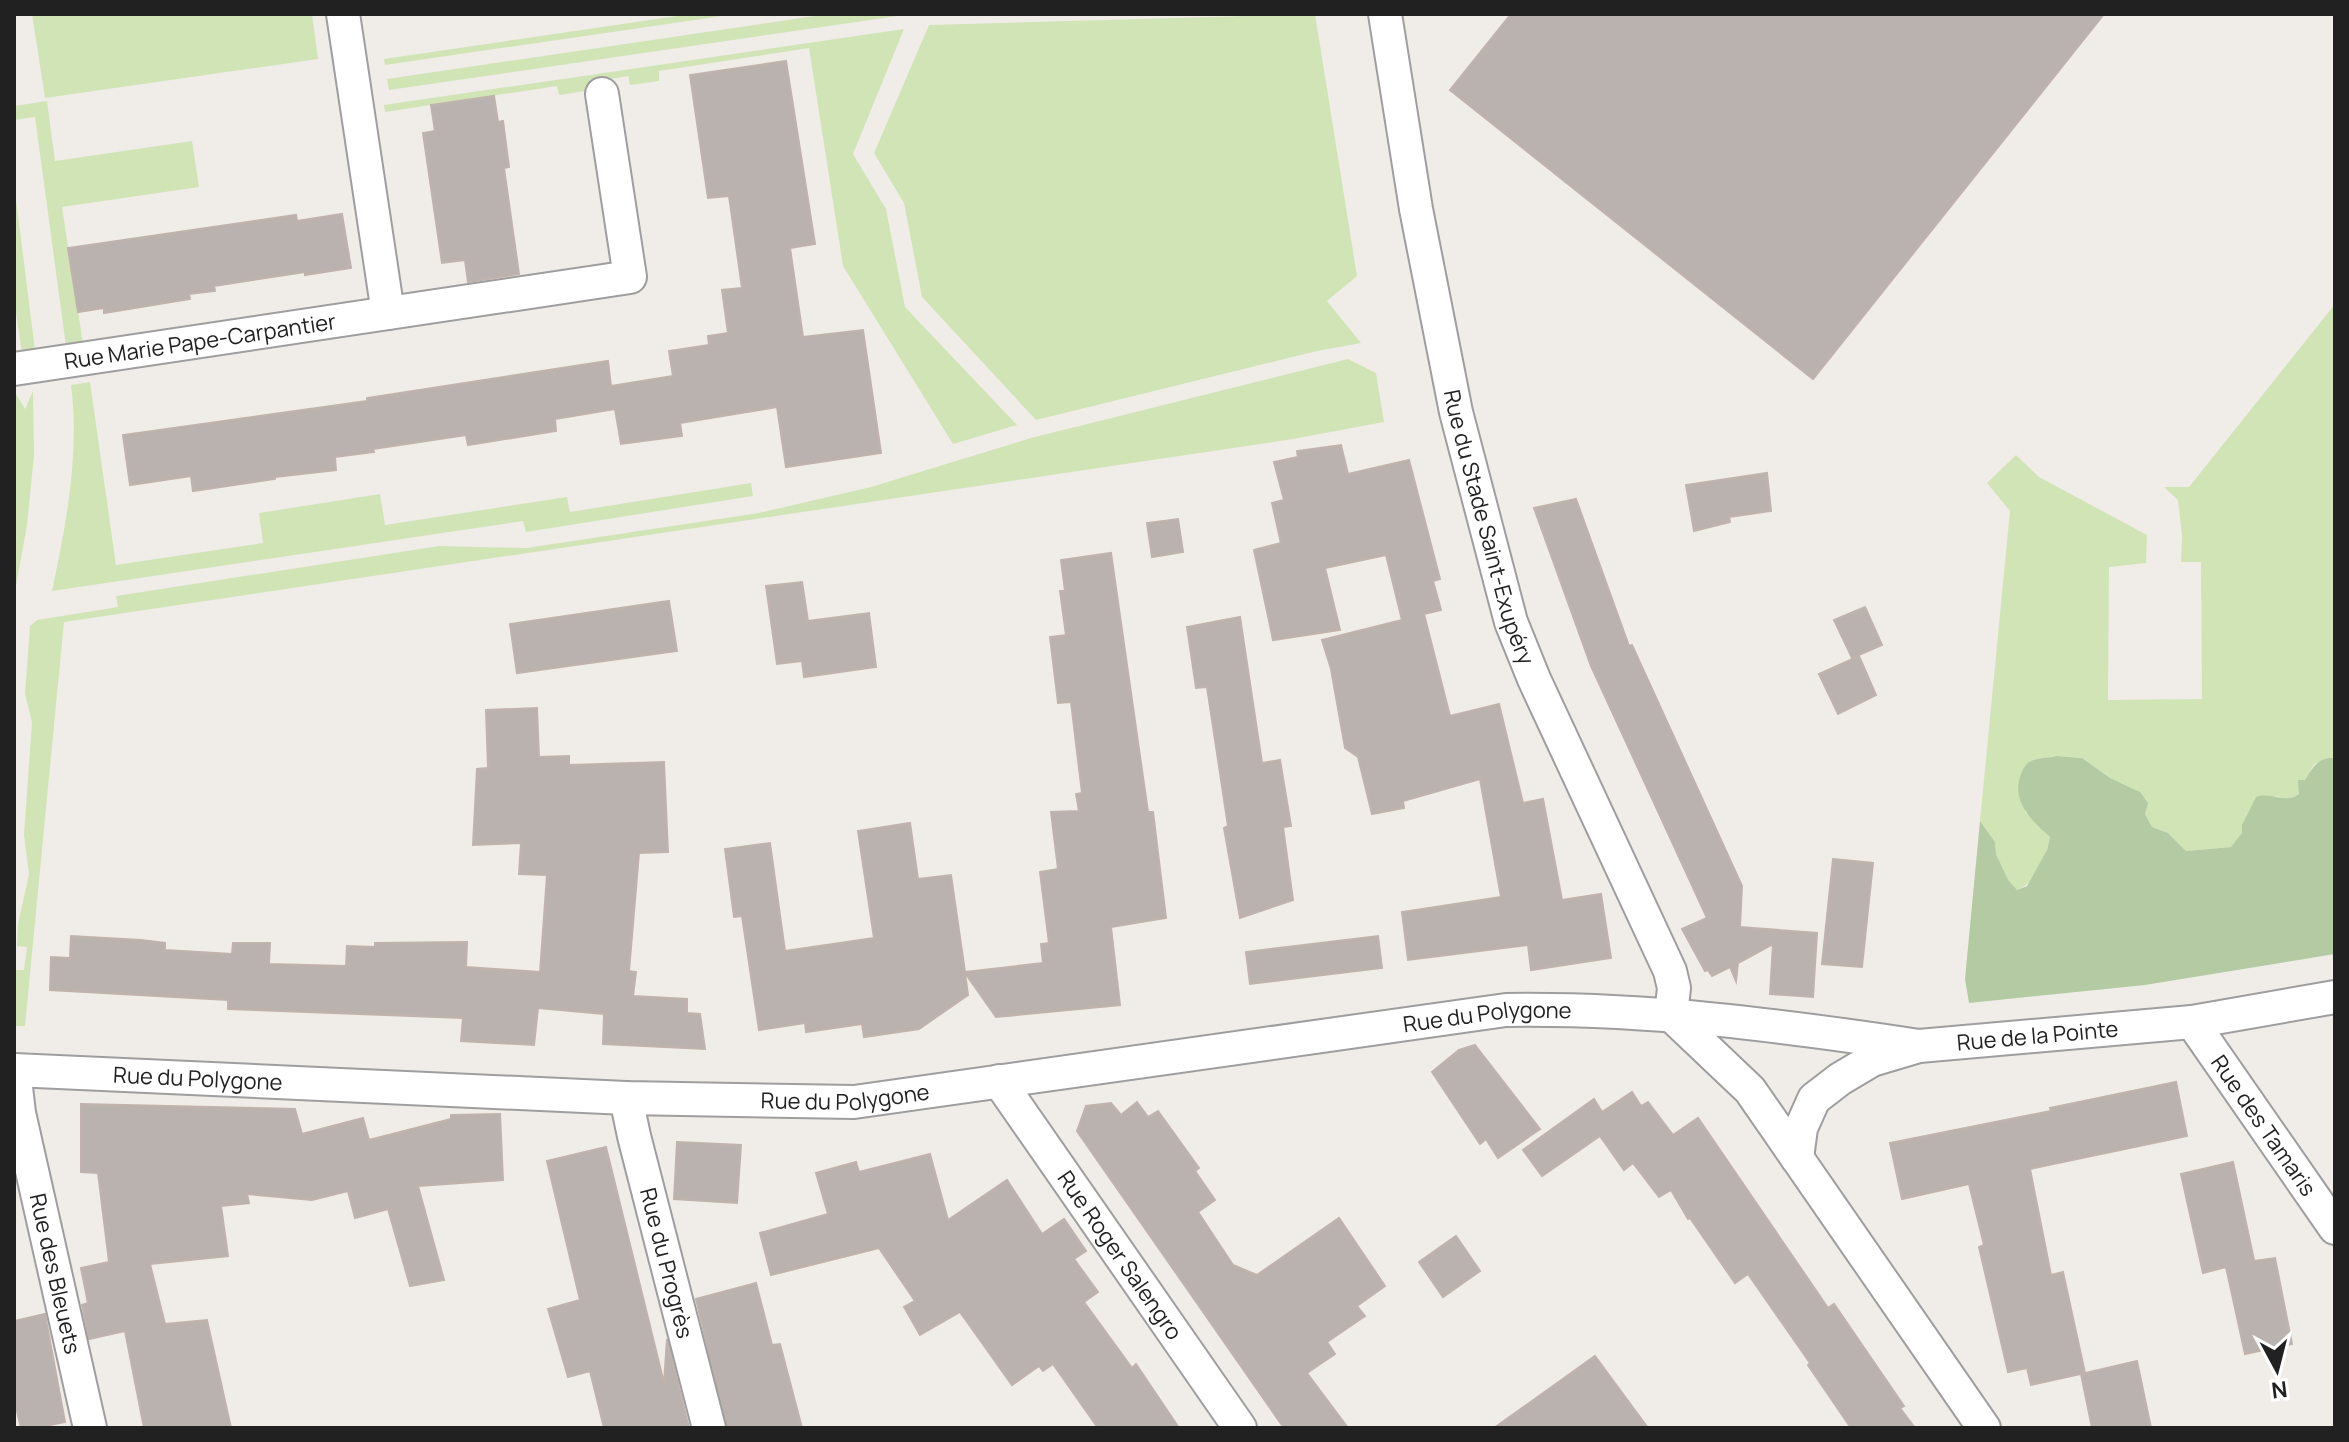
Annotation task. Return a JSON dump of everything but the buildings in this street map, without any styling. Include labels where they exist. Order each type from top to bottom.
[{"type":"street","points":[[343,14],[388,313]]},
{"type":"street","name":"Rue du Stade Saint-Exupéry","points":[[1385,14],[1416,209],[1454,399],[1511,622],[1534,679],[1670,971],[1674,988],[1671,1015]]},
{"type":"street","name":"Rue Marie Pape-Carpantier","points":[[14,369],[630,277],[602,94]]},
{"type":"street","name":"Rue de la Pointe","points":[[1797,1158],[1801,1128],[1814,1099],[1872,1060],[1919,1046],[2192,1022],[2335,997]]},
{"type":"street","name":"Rue du Polygone","points":[[14,1070],[626,1098],[854,1102],[1506,1010],[1587,1009],[1671,1015],[1772,1025],[1919,1046]]},
{"type":"street","points":[[1671,1015],[1750,1090],[1984,1428]]},
{"type":"street","name":"Rue des Tamaris","points":[[2192,1022],[2335,1228]]},
{"type":"street","name":"Rue des Bleuets","points":[[14,1070],[19,1113],[90,1428]]},
{"type":"street","name":"Rue Roger Salengro","points":[[999,1081],[1240,1428]]},
{"type":"street","name":"Rue du Progrès","points":[[626,1098],[709,1428]]},
{"type":"green space","points":[[32,14],[312,14],[318,59],[45,98]]},
{"type":"green space","points":[[691,14],[736,14],[385,65],[384,59]]},
{"type":"green space","points":[[828,14],[911,14],[389,90],[387,79]]},
{"type":"green space","points":[[1315,14],[1357,276],[1327,301],[1361,343],[1036,420],[922,297],[904,203],[874,153],[929,25]]},
{"type":"green space","points":[[904,29],[853,154],[886,209],[905,307],[1017,425],[953,444],[843,266],[809,48],[659,71],[659,81],[630,85],[628,76],[591,82],[592,90],[559,95],[557,86],[385,112],[384,105]]},
{"type":"green space","points":[[47,101],[55,161],[192,141],[199,187],[62,207],[83,344],[66,346],[35,117],[14,120],[14,106]]},
{"type":"green space","points":[[14,183],[35,350],[22,353],[14,299]]},
{"type":"green space","points":[[2335,304],[2335,761],[2331,758],[2314,764],[2296,798],[2285,800],[2277,796],[2231,847],[2186,851],[2168,833],[2152,827],[2145,814],[2140,792],[2110,778],[2082,758],[2056,756],[2032,760],[2025,812],[2050,837],[2035,875],[2017,890],[2008,881],[1996,854],[1995,842],[1980,821],[2010,511],[1987,483],[2016,455],[2039,477],[2147,535],[2146,563],[2109,567],[2108,700],[2202,699],[2201,562],[2181,562],[2178,500],[2164,487],[2189,487]]},
{"type":"green space","points":[[1348,359],[1376,373],[1384,422],[1293,439],[64,622],[25,1026],[14,1026],[14,970],[24,970],[27,947],[17,946],[18,924],[29,874],[24,835],[32,722],[25,694],[30,626],[37,620],[118,607],[116,596],[439,546],[526,548],[759,513],[871,487],[1031,438]]},
{"type":"green space","points":[[90,382],[116,565],[263,543],[259,513],[380,494],[385,525],[567,497],[570,512],[751,483],[753,496],[526,532],[523,521],[52,591],[67,515],[73,463],[71,385]]},
{"type":"green space","points":[[33,391],[34,455],[27,525],[14,597],[14,404],[16,394],[25,409]]},
{"type":"green space","points":[[2056,756],[2082,758],[2110,778],[2140,792],[2148,803],[2145,814],[2152,827],[2168,833],[2186,851],[2231,847],[2242,833],[2242,825],[2256,797],[2294,797],[2299,794],[2298,780],[2305,780],[2319,762],[2332,758],[2335,761],[2335,954],[2145,985],[1969,1003],[1965,979],[1980,821],[1995,842],[1996,854],[2008,880],[2017,890],[2027,886],[2047,850],[2050,837],[2030,818],[2021,803],[2020,777],[2031,761]]}]
